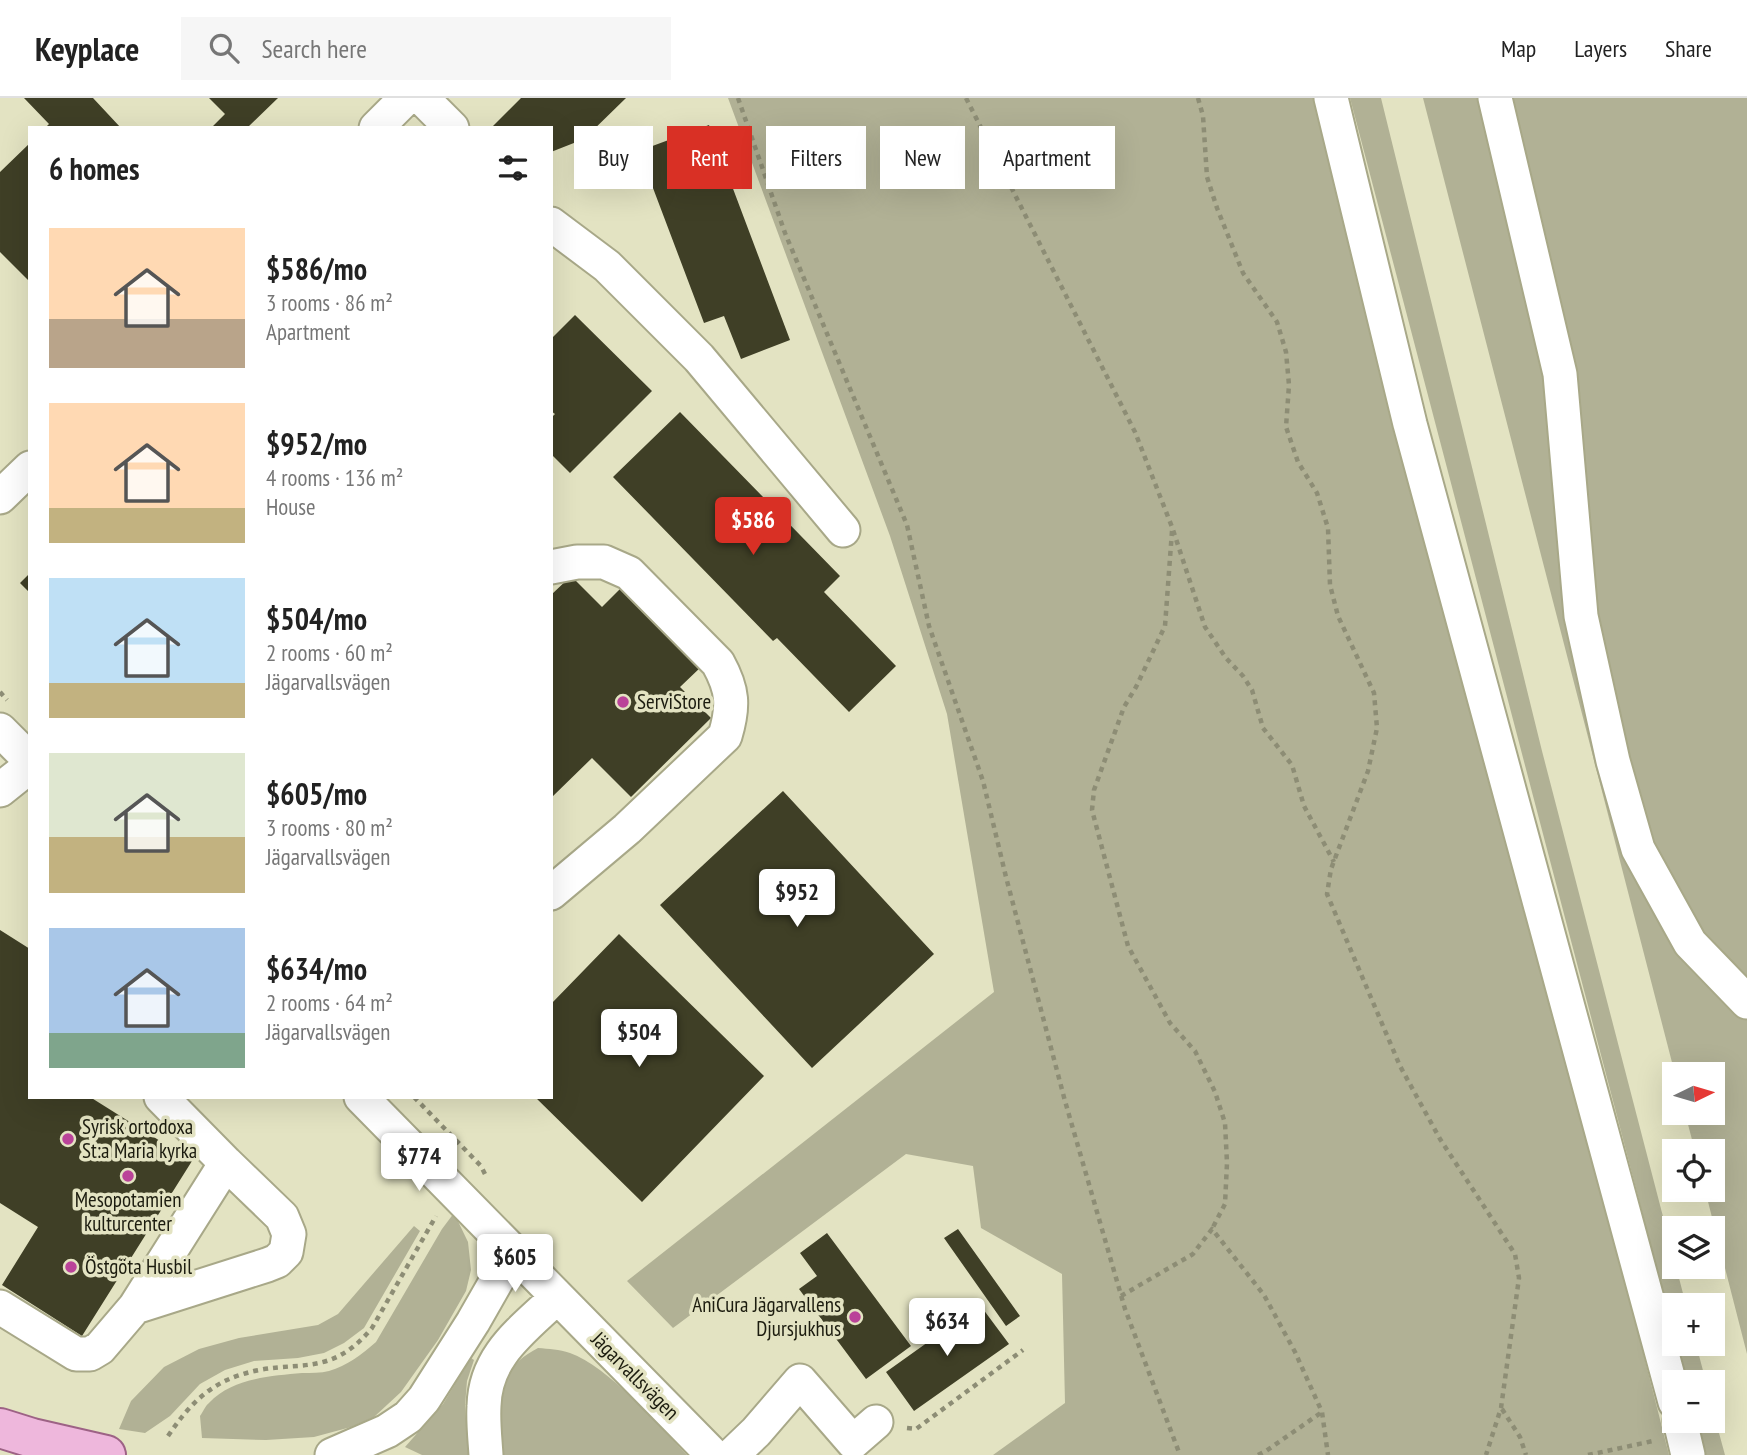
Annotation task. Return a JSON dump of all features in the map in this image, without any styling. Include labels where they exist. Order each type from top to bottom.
[{"type":"main road","points":[[0,1428],[106,1455]]},
{"type":"street","points":[[378,126],[406,98]]},
{"type":"street","points":[[422,98],[450,126]]},
{"type":"street","points":[[1331,98],[1410,425],[1666,1370]]},
{"type":"street","points":[[1495,98],[1559,374],[1581,616],[1613,761],[1638,849],[1690,943],[1747,1002]]},
{"type":"street","points":[[553,226],[607,266],[699,358],[843,530]]},
{"type":"street","points":[[0,497],[28,470]]},
{"type":"street","points":[[553,567],[577,562],[604,562],[629,573],[718,663],[727,680],[731,696],[731,718],[725,736],[627,829],[553,891]]},
{"type":"street","points":[[0,730],[28,761]]},
{"type":"street","points":[[0,790],[28,765]]},
{"type":"street","points":[[135,1307],[277,1261],[286,1252],[289,1234],[282,1217],[163,1099]]},
{"type":"street","name":"Jägarvallsvägen","points":[[363,1099],[713,1455]]},
{"type":"street","points":[[0,1307],[76,1354],[90,1354],[100,1348],[135,1307],[226,1163]]},
{"type":"street","points":[[332,1455],[387,1431],[408,1417],[424,1399],[473,1322],[513,1252]]},
{"type":"street","points":[[486,1455],[484,1406],[491,1370],[499,1355],[557,1297]]},
{"type":"street","points":[[732,1455],[756,1432],[800,1381],[853,1442],[876,1423]]},
{"type":"path","points":[[738,98],[785,233],[907,525],[929,626],[983,781],[1065,1101],[1121,1296],[1180,1455]]},
{"type":"path","points":[[966,98],[1135,432],[1172,527],[1205,627],[1252,690],[1263,728],[1292,765],[1304,806],[1334,863]]},
{"type":"path","points":[[1198,98],[1203,116],[1206,177],[1243,272],[1277,322],[1286,352],[1289,385],[1286,427],[1298,462],[1317,493],[1328,528],[1330,585],[1338,616],[1374,693],[1377,728],[1370,761],[1334,863],[1327,894],[1400,1066],[1440,1139],[1515,1254],[1519,1279],[1501,1408],[1486,1455]]},
{"type":"path","points":[[1121,1296],[1193,1254],[1212,1229],[1225,1204],[1225,1124],[1215,1092],[1195,1051],[1170,1023],[1128,946],[1092,810],[1094,790],[1125,707],[1165,626],[1172,527]]},
{"type":"path","points":[[168,1436],[198,1398],[238,1375],[258,1370],[321,1364],[360,1343],[372,1328],[441,1207],[481,1166]]},
{"type":"path","points":[[1212,1229],[1264,1295],[1294,1352],[1322,1412],[1328,1455]]},
{"type":"path","points":[[876,1423],[916,1429],[1023,1350]]},
{"type":"path","points":[[1501,1408],[1520,1437],[1526,1455]]},
{"type":"path","points":[[1258,1455],[1322,1412]]},
{"type":"path","points":[[1588,1455],[1684,1437]]},
{"type":"green space","points":[[728,98],[1321,98],[1400,435],[1669,1455],[993,1455],[1065,1403],[1062,1274],[981,1228],[973,1166],[906,1154],[673,1328],[627,1281],[994,992],[947,714],[890,536],[752,163],[752,126],[738,126]]},
{"type":"green space","points":[[1350,98],[1381,98],[1542,751],[1663,1216],[1662,1279],[1679,1279],[1683,1293],[1662,1293]]},
{"type":"green space","points":[[1423,98],[1747,98],[1747,1354],[1725,1268],[1725,1216],[1712,1216],[1708,1202],[1725,1202],[1725,1139],[1692,1139],[1688,1125],[1726,1125],[1726,1062],[1672,1062]]},
{"type":"green space","points":[[454,1213],[468,1242],[471,1270],[466,1291],[438,1340],[401,1392],[374,1417],[351,1427],[314,1437],[266,1440],[202,1438],[200,1416],[208,1404],[229,1388],[265,1377],[336,1369],[376,1342]]},
{"type":"green space","points":[[414,1226],[420,1231],[364,1328],[344,1343],[324,1353],[254,1361],[225,1370],[200,1384],[170,1416],[145,1433],[119,1429],[131,1401],[164,1367],[199,1349],[239,1338],[318,1325],[338,1314]]},
{"type":"green space","points":[[538,1348],[570,1353],[600,1370],[632,1398],[687,1455],[504,1455],[500,1408],[505,1381],[511,1369],[522,1358]]},
{"type":"green space","points":[[1678,1356],[1699,1356],[1703,1370],[1682,1370]]},
{"type":"green space","points":[[471,1358],[474,1360],[467,1381],[465,1406],[469,1455],[422,1455],[405,1447],[443,1404]]},
{"type":"green space","points":[[1697,1433],[1719,1433],[1725,1455],[1702,1455]]},
{"type":"building","points":[[24,98],[93,98],[119,126],[47,126],[49,124]]},
{"type":"building","points":[[209,98],[278,98],[249,126],[213,126],[225,114]]},
{"type":"building","points":[[521,98],[626,98],[597,126],[574,126],[574,143],[553,151],[553,126],[493,126]]},
{"type":"building","points":[[667,141],[667,189],[733,189],[790,340],[741,359],[724,316],[704,323],[653,188],[653,146]]},
{"type":"building","points":[[28,145],[28,280],[0,252],[0,172]]},
{"type":"building","points":[[575,315],[652,391],[570,473],[553,456],[553,337]]},
{"type":"building","points":[[680,412],[840,576],[824,592],[896,666],[849,712],[777,638],[773,641],[613,477]]},
{"type":"building","points":[[28,575],[28,591],[20,583]]},
{"type":"building","name":"ServiStore","points":[[571,576],[602,607],[623,586],[702,666],[680,687],[711,718],[631,797],[592,758],[553,796],[553,593]]},
{"type":"building","points":[[783,791],[934,954],[812,1068],[660,905]]},
{"type":"building","points":[[0,930],[28,948],[28,1099],[93,1099],[192,1161],[82,1336],[2,1285],[38,1227],[0,1203]]},
{"type":"building","points":[[619,934],[764,1076],[642,1202],[537,1099],[553,1099],[553,1002]]},
{"type":"building","points":[[958,1229],[1020,1316],[1006,1326],[944,1238]]},
{"type":"building","name":"AniCura Jägarvallens Djursjukhus","points":[[827,1233],[911,1346],[866,1379],[799,1289],[817,1276],[800,1253]]},
{"type":"building","name":"AniCura Jägarvallens Djursjukhus","points":[[980,1305],[1009,1344],[914,1411],[886,1372]]},
{"type":"place","name":"ServiStore","points":[[623,702]]},
{"type":"place","name":"Syrisk ortodoxa St:a Maria kyrka","points":[[68,1139]]},
{"type":"place","name":"Mesopotamien kulturcenter","points":[[128,1176]]},
{"type":"place","name":"Östgöta Husbil","points":[[71,1267]]},
{"type":"place","name":"AniCura Jägarvallens Djursjukhus","points":[[855,1317]]}]
